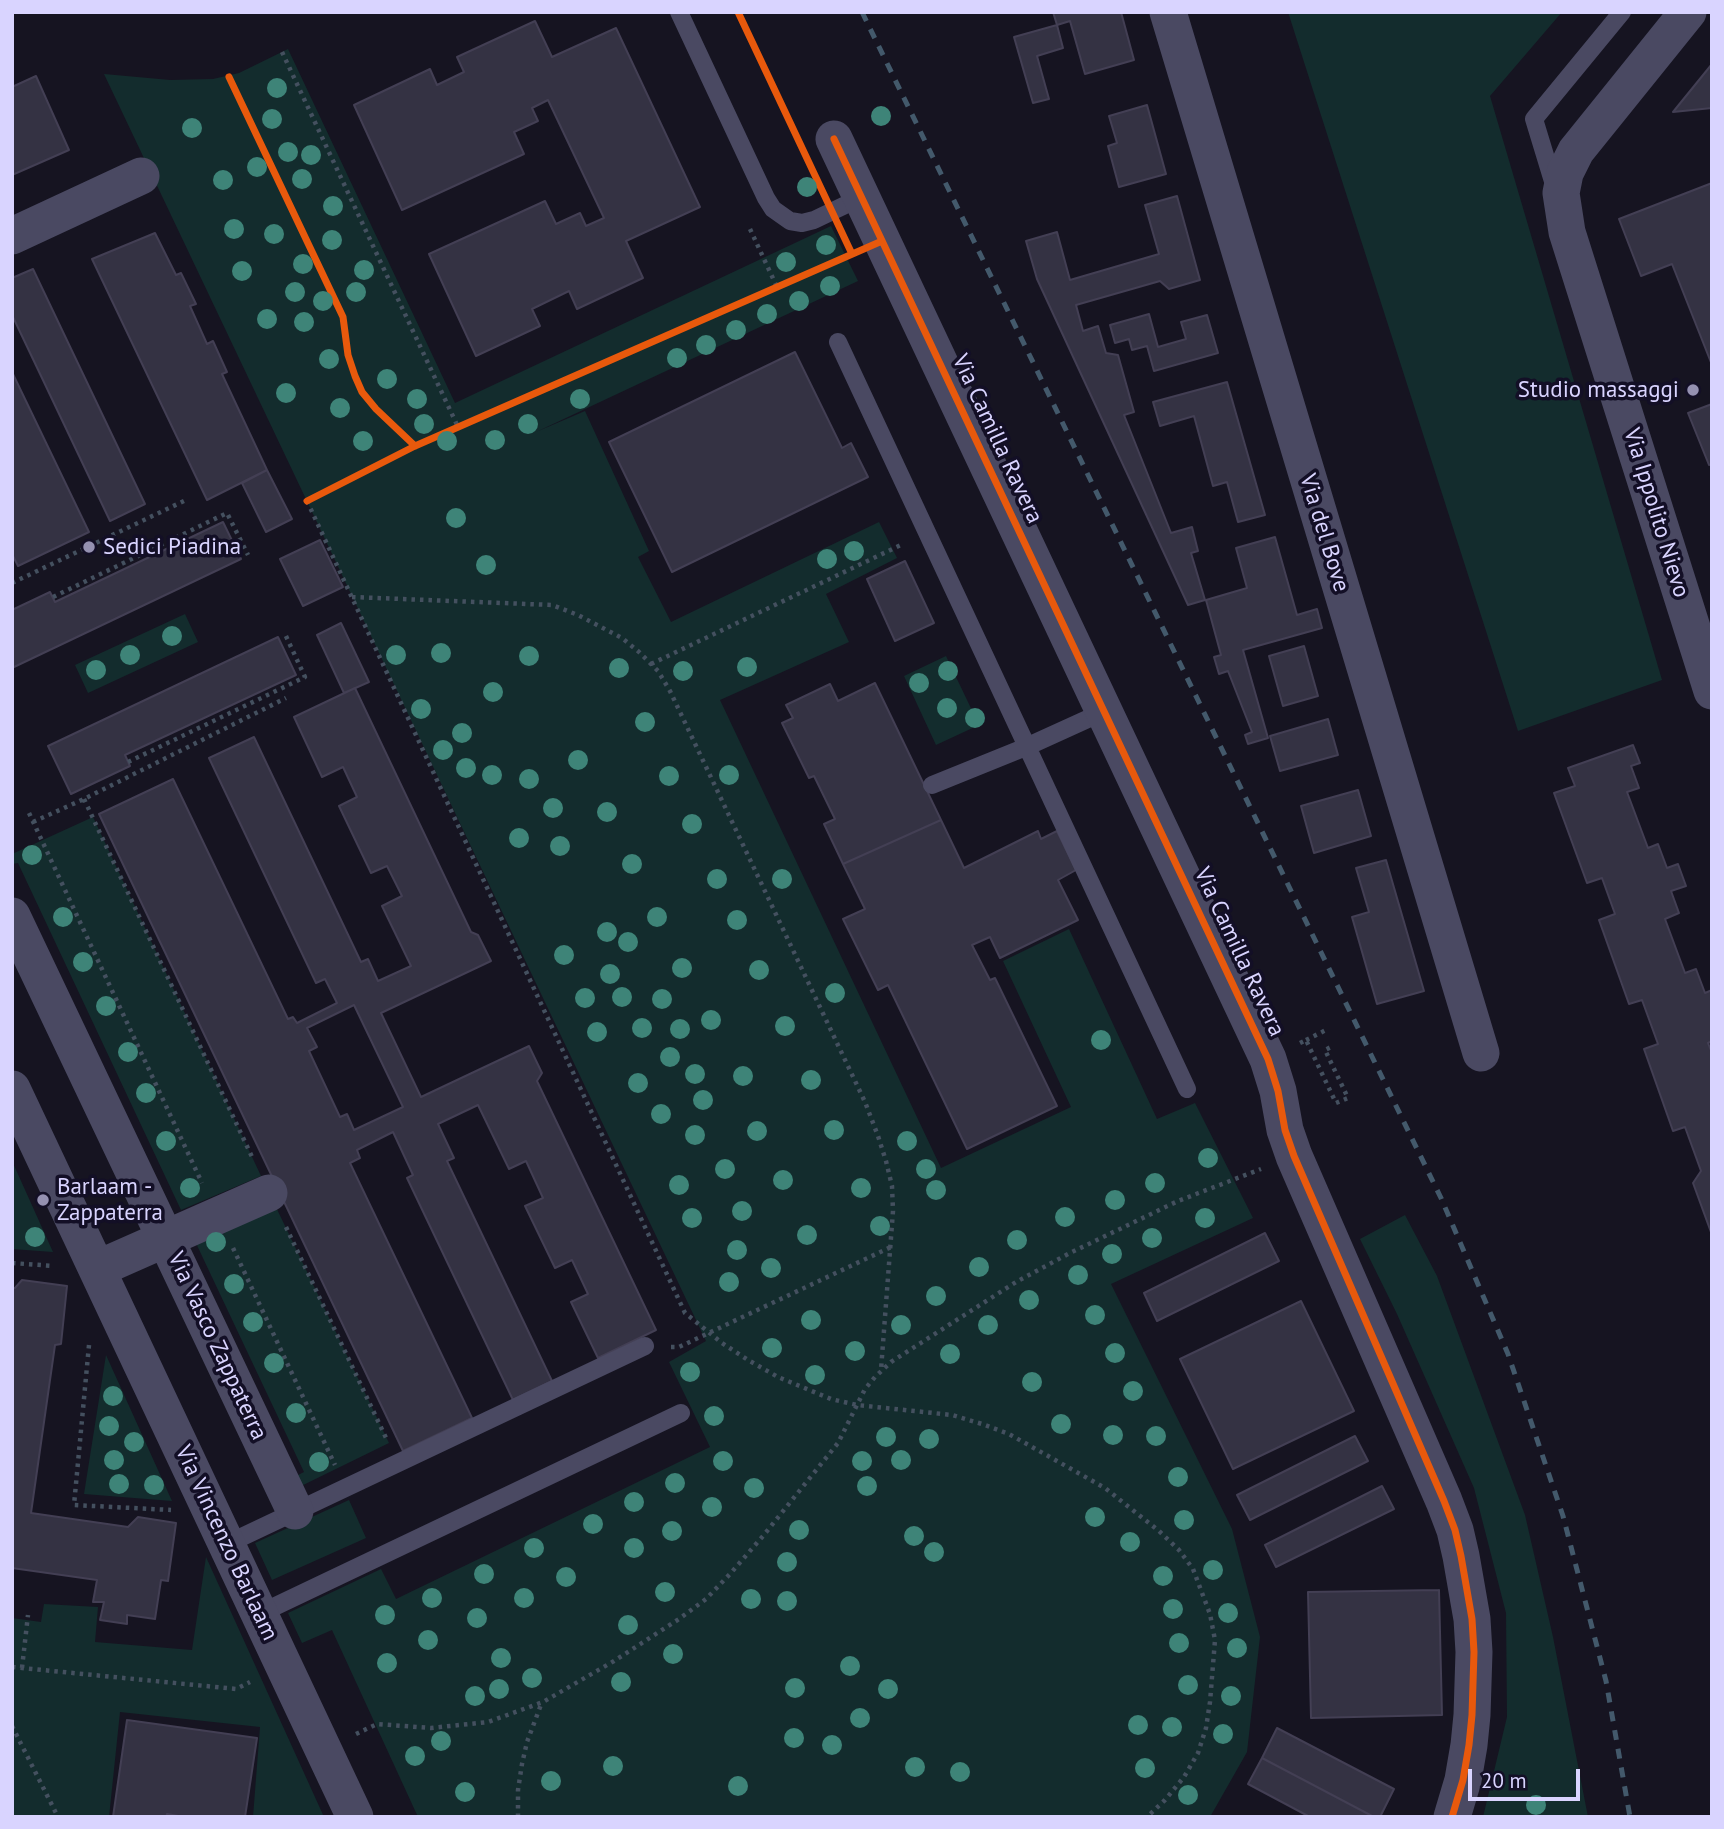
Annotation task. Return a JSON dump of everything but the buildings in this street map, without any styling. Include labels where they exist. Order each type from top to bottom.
[{"type":"street","name":"Via del Bove","points":[[1168,12],[1481,1053]]},
{"type":"street","name":"Via Ippolito Nievo","points":[[1688,12],[1576,151],[1565,173],[1561,193],[1567,232],[1712,691]]},
{"type":"street","name":"Via Camilla Ravera","points":[[834,139],[1268,1059],[1294,1156],[1444,1501],[1458,1543],[1472,1619],[1474,1681],[1469,1745],[1463,1780],[1452,1817]]},
{"type":"street","points":[[12,236],[141,176]]},
{"type":"street","name":"Via Vasco Zappaterra","points":[[12,916],[295,1511]]},
{"type":"street","name":"Via Vincenzo Barlaam","points":[[12,1089],[355,1817]]},
{"type":"street","points":[[97,1269],[269,1193]]},
{"type":"lane","points":[[679,12],[773,209],[790,221],[802,223],[862,197]]},
{"type":"lane","points":[[1567,232],[1534,118],[1622,12]]},
{"type":"lane","points":[[838,342],[1187,1088]]},
{"type":"lane","points":[[932,785],[1103,712]]},
{"type":"lane","points":[[219,1528],[295,1511],[645,1346]]},
{"type":"lane","points":[[259,1614],[681,1413]]},
{"type":"path","points":[[282,52],[458,428]]},
{"type":"path","points":[[765,292],[790,281]]},
{"type":"path","points":[[447,432],[471,422]]},
{"type":"path","points":[[319,495],[307,501],[685,1313],[748,1360],[778,1377],[831,1399],[857,1405],[952,1415],[1009,1434],[1105,1488],[1159,1531],[1179,1550],[1193,1569],[1210,1614],[1214,1640],[1206,1728],[1198,1753],[1184,1777],[1147,1817]]},
{"type":"path","points":[[12,583],[188,499]]},
{"type":"path","points":[[52,597],[227,513],[248,555]]},
{"type":"path","points":[[651,664],[926,532]]},
{"type":"path","points":[[352,597],[552,605],[579,615],[622,638],[658,671],[670,691],[859,1090],[886,1161],[892,1186],[893,1211],[881,1371]]},
{"type":"path","points":[[128,762],[305,677],[285,634]]},
{"type":"path","points":[[33,821],[84,799],[286,698]]},
{"type":"path","points":[[84,799],[398,1463]]},
{"type":"path","points":[[29,813],[346,1488]]},
{"type":"path","points":[[1268,1059],[1326,1030]]},
{"type":"path","points":[[1306,1040],[1336,1103],[1348,1098],[1325,1051],[1333,1046]]},
{"type":"path","points":[[323,1748],[377,1724],[431,1728],[488,1722],[543,1702],[649,1639],[706,1599],[764,1536],[838,1443],[866,1389],[891,1362],[1016,1282],[1082,1247],[1178,1200],[1294,1156]]},
{"type":"path","points":[[645,1346],[679,1347],[891,1247]]},
{"type":"path","points":[[90,1338],[74,1504],[219,1528]]},
{"type":"path","points":[[23,1668],[28,1615]]},
{"type":"path","points":[[12,1667],[236,1689],[284,1665]]},
{"type":"path","points":[[518,1817],[522,1764],[527,1742],[543,1702]]},
{"type":"path","points":[[12,1726],[58,1817]]},
{"type":"green space","points":[[1288,12],[1562,12],[1490,96],[1662,680],[1518,731]]},
{"type":"green space","points":[[288,49],[455,403],[831,226],[858,281],[536,432],[585,411],[649,551],[638,557],[671,622],[879,522],[897,558],[826,594],[849,642],[720,700],[941,1168],[1071,1107],[1003,961],[1069,929],[1157,1119],[1195,1103],[1253,1218],[1111,1284],[1232,1529],[1260,1637],[1247,1752],[1210,1817],[418,1817],[332,1630],[302,1643],[288,1613],[381,1569],[396,1599],[710,1447],[669,1362],[706,1341],[104,74],[170,80],[213,79],[239,73]]},
{"type":"green space","points":[[185,614],[198,642],[88,693],[75,665]]},
{"type":"green space","points":[[946,656],[979,725],[936,745],[904,676]]},
{"type":"green space","points":[[93,817],[261,1176],[181,1210],[18,863],[12,864],[12,854]]},
{"type":"green space","points":[[12,1161],[53,1252],[12,1249]]},
{"type":"green space","points":[[274,1203],[389,1443],[295,1489],[290,1479],[304,1472],[194,1239]]},
{"type":"green space","points":[[1405,1215],[1437,1276],[1525,1515],[1553,1637],[1588,1817],[1483,1817],[1507,1717],[1506,1613],[1474,1488],[1397,1314],[1360,1239]]},
{"type":"green space","points":[[106,1355],[172,1501],[84,1494]]},
{"type":"green space","points":[[349,1500],[366,1538],[272,1580],[255,1543]]},
{"type":"green space","points":[[206,1557],[324,1817],[253,1817],[260,1727],[120,1712],[109,1817],[12,1817],[12,1618],[41,1622],[44,1604],[98,1607],[95,1642],[192,1650]]},
{"type":"railway","points":[[862,12],[1441,1198],[1508,1354],[1563,1516],[1606,1681],[1630,1817]]},
{"type":"cycle path","points":[[738,12],[852,254]]},
{"type":"cycle path","points":[[229,77],[343,317],[348,355],[362,392],[415,446]]},
{"type":"cycle path","points":[[834,139],[1268,1059],[1294,1156],[1455,1530],[1472,1619],[1474,1652],[1469,1745],[1463,1780],[1452,1817]]},
{"type":"cycle path","points":[[307,501],[415,446],[882,241]]},
{"type":"place","name":"Studio massaggi","points":[[1693,390]]},
{"type":"place","name":"Sedici Piadina","points":[[89,547]]},
{"type":"place","name":"Barlaam - Zappaterra","points":[[43,1200]]}]
